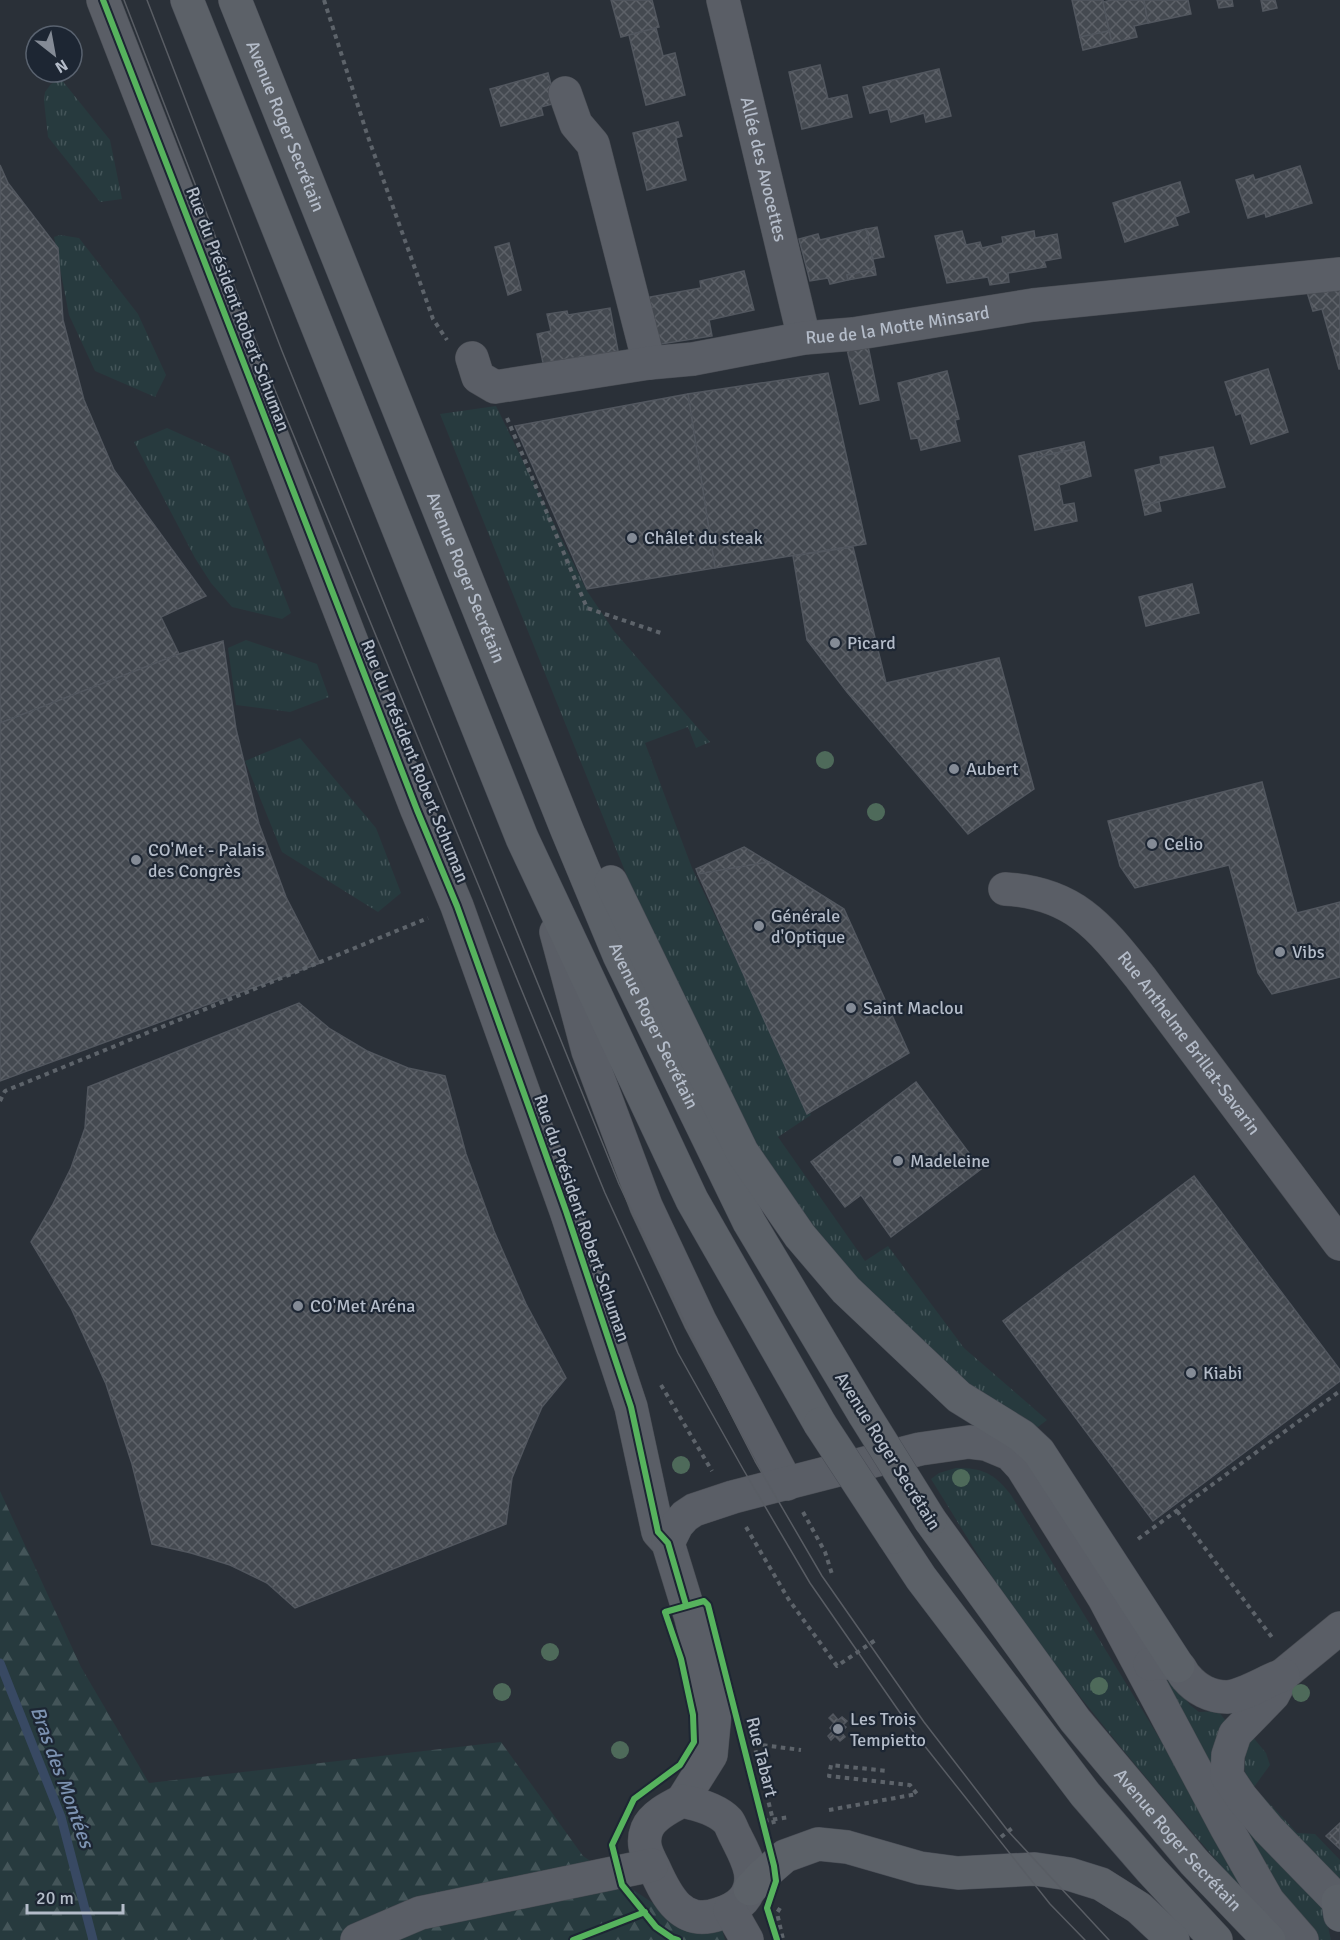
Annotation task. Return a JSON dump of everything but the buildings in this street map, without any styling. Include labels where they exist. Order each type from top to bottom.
[{"type":"main road","points":[[187,0],[518,827],[692,1200],[820,1424],[921,1578],[1085,1794],[1216,1940]]},
{"type":"main road","name":"Avenue Roger Secrétain","points":[[235,0],[619,956],[749,1222],[930,1520],[1075,1720],[1194,1862],[1269,1940]]},
{"type":"main road","points":[[409,431],[570,800],[742,1152],[800,1236],[846,1290],[959,1397],[1022,1436],[1039,1452],[1178,1666]]},
{"type":"main road","points":[[740,1900],[777,1862],[818,1844],[847,1847],[920,1868],[958,1873],[1035,1869],[1069,1874],[1101,1884],[1119,1894],[1139,1908],[1173,1940]]},
{"type":"street","name":"Rue du Président Robert Schuman","points":[[103,0],[417,810],[457,906],[566,1211],[631,1407],[658,1532],[668,1543]]},
{"type":"street","name":"Allée des Avocettes","points":[[723,0],[804,338]]},
{"type":"street","points":[[565,93],[576,124],[593,144],[649,363]]},
{"type":"street","name":"Rue de la Motte Minsard","points":[[495,387],[649,363],[693,359],[804,338],[853,334],[1033,305],[1340,274]]},
{"type":"street","points":[[472,358],[478,377],[495,387]]},
{"type":"street","points":[[541,877],[588,1051],[646,1206],[700,1321],[787,1484]]},
{"type":"street","name":"Rue Anthelme Brillat-Savarin","points":[[1005,889],[1031,891],[1073,908],[1091,920],[1140,977],[1340,1244]]},
{"type":"street","points":[[668,1543],[677,1525],[685,1516],[694,1510],[733,1497],[920,1449],[969,1442],[986,1444],[1010,1454],[1022,1467],[1104,1598],[1268,1901],[1302,1940]]},
{"type":"street","name":"Rue Tabart","points":[[668,1543],[691,1618],[715,1713],[711,1755],[682,1801]]},
{"type":"street","points":[[1141,1666],[1160,1662],[1178,1666],[1196,1688],[1208,1694],[1226,1697],[1244,1693],[1261,1683],[1281,1660],[1340,1628]]},
{"type":"street","points":[[1281,1660],[1273,1695],[1235,1734],[1228,1755],[1227,1776],[1241,1797],[1339,1906]]},
{"type":"street","points":[[682,1801],[712,1810],[728,1821],[750,1864],[740,1900],[712,1917],[694,1917],[678,1909],[662,1887],[643,1845],[647,1827],[666,1808],[682,1801]]},
{"type":"street","points":[[357,1940],[420,1913],[652,1865]]},
{"type":"street","points":[[740,1900],[760,1933]]},
{"type":"path","points":[[324,0],[367,134],[433,320],[455,350],[472,358]]},
{"type":"path","points":[[495,387],[587,608],[664,634]]},
{"type":"path","points":[[0,1101],[5,1091],[457,906]]},
{"type":"path","points":[[660,1385],[714,1474]]},
{"type":"path","points":[[1138,1539],[1340,1391]]},
{"type":"path","points":[[787,1484],[825,1552],[832,1574]]},
{"type":"path","points":[[1177,1511],[1281,1660]]},
{"type":"path","points":[[743,1522],[789,1600],[837,1666],[877,1639]]},
{"type":"path","points":[[748,1721],[773,1820],[777,1862],[787,1888],[777,1913],[782,1940]]},
{"type":"path","points":[[754,1744],[801,1750]]},
{"type":"path","points":[[828,1810],[917,1794],[910,1785],[828,1776],[831,1765],[887,1772]]},
{"type":"path","points":[[763,1821],[795,1816]]},
{"type":"path","points":[[760,1933],[777,1940]]},
{"type":"green space","points":[[51,84],[65,84],[110,140],[122,199],[100,202],[48,137],[45,92]]},
{"type":"green space","points":[[60,235],[79,238],[138,314],[166,375],[155,397],[95,371],[69,315],[54,237]]},
{"type":"green space","points":[[496,406],[587,591],[614,631],[710,742],[696,748],[688,727],[645,743],[692,868],[811,1115],[778,1137],[865,1261],[888,1246],[964,1348],[1047,1420],[1034,1430],[990,1403],[842,1278],[748,1145],[684,1017],[440,414]]},
{"type":"green space","points":[[167,428],[229,456],[291,613],[282,619],[232,607],[211,583],[195,558],[134,442]]},
{"type":"green space","points":[[246,640],[317,664],[329,697],[290,712],[236,705],[228,648]]},
{"type":"green space","points":[[300,738],[376,828],[401,893],[378,912],[282,852],[245,761]]},
{"type":"green space","points":[[956,1468],[974,1469],[987,1473],[1011,1495],[1254,1893],[1249,1898],[1096,1716],[1037,1641],[999,1587],[931,1479],[939,1473]]},
{"type":"green space","points":[[0,1491],[81,1667],[149,1783],[501,1742],[583,1856],[687,1926],[721,1926],[725,1940],[0,1940]]},
{"type":"green space","points":[[1164,1670],[1190,1705],[1199,1712],[1218,1711],[1226,1721],[1212,1749],[1213,1766],[1318,1899],[1326,1917],[1331,1940],[1316,1940],[1281,1898],[1158,1675]]},
{"type":"green space","points":[[1252,1736],[1266,1753],[1270,1765],[1254,1787],[1297,1833],[1315,1834],[1340,1860],[1340,1884],[1248,1787],[1245,1761]]},
{"type":"waterway","name":"Bras des Montées","points":[[0,1663],[61,1817],[93,1940]]},
{"type":"tram line","points":[[124,0],[270,378],[605,1193],[678,1353],[810,1583],[912,1730],[1050,1904],[1085,1940]]},
{"type":"tram line","points":[[147,0],[282,351],[619,1184],[692,1338],[755,1461],[822,1576],[924,1722],[1008,1831],[1109,1940]]},
{"type":"cycle path","points":[[103,0],[417,810],[457,906],[566,1211],[631,1407],[658,1532],[668,1543],[686,1605]]},
{"type":"cycle path","points":[[678,1940],[656,1927],[622,1885],[612,1845],[634,1799],[680,1765],[694,1742],[693,1715],[681,1659],[665,1612],[704,1601],[708,1605],[774,1866],[776,1881],[767,1908],[777,1940]]},
{"type":"cycle path","points":[[573,1940],[645,1912]]},
{"type":"place","name":"Châlet du steak","points":[[632,538]]},
{"type":"place","name":"Picard","points":[[835,643]]},
{"type":"place","name":"Aubert","points":[[954,769]]},
{"type":"place","name":"Celio","points":[[1152,844]]},
{"type":"place","name":"CO'Met - Palais des Congrès","points":[[136,860]]},
{"type":"place","name":"Générale d'Optique","points":[[759,926]]},
{"type":"place","name":"Vibs","points":[[1280,952]]},
{"type":"place","name":"Saint Maclou","points":[[851,1008]]},
{"type":"place","name":"Madeleine","points":[[898,1161]]},
{"type":"place","name":"CO'Met Aréna","points":[[298,1306]]},
{"type":"place","name":"Kiabi","points":[[1191,1373]]},
{"type":"place","name":"Les Trois Tempietto","points":[[838,1729]]}]
